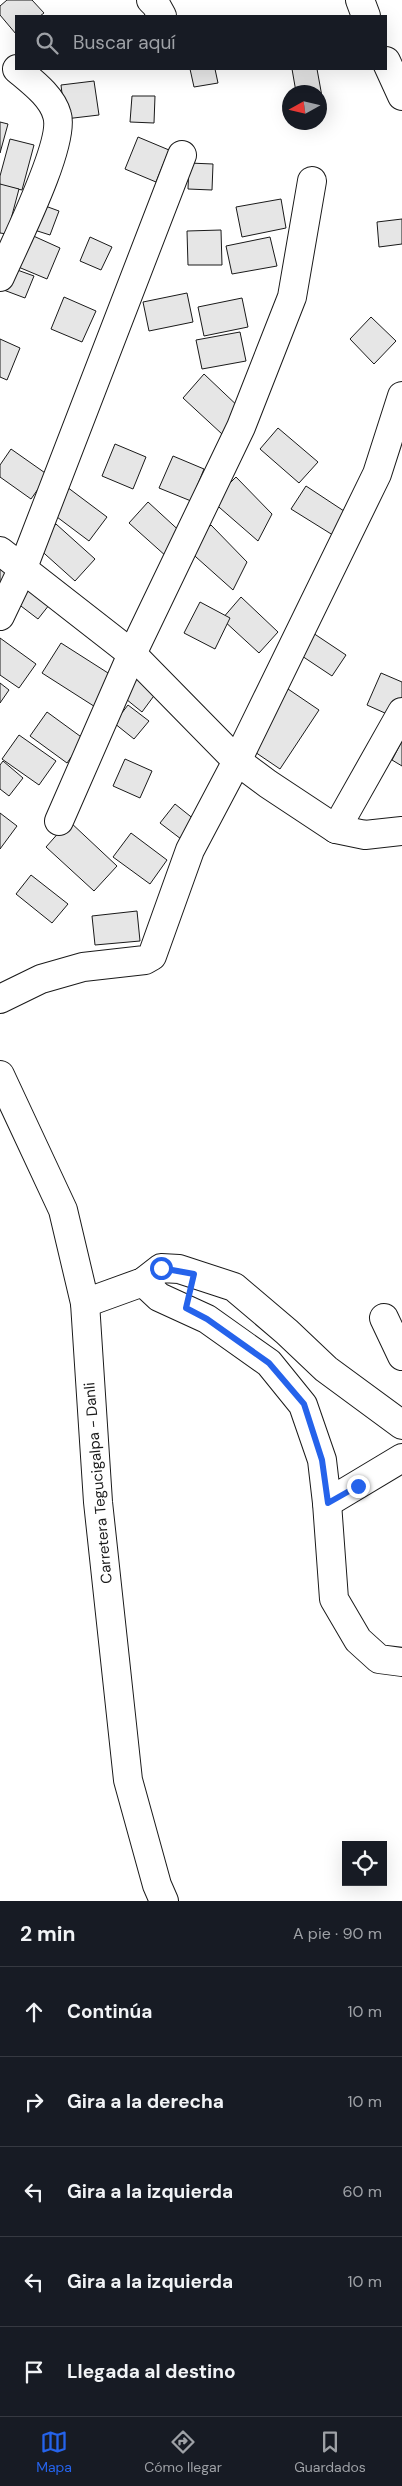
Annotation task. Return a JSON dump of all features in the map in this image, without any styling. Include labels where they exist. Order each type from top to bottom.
[{"type":"main road","points":[[151,0],[161,15]]},
{"type":"main road","points":[[360,0],[366,15]]},
{"type":"main road","points":[[0,54],[15,66]]},
{"type":"main road","points":[[387,63],[402,96]]},
{"type":"main road","points":[[0,277],[42,182],[58,128],[58,115],[52,104],[39,88],[19,70]]},
{"type":"main road","points":[[0,616],[22,570],[182,155]]},
{"type":"main road","points":[[58,821],[132,654],[241,427],[288,306],[312,181]]},
{"type":"main road","points":[[0,999],[41,979],[83,967],[145,960],[152,956],[190,850],[237,761],[377,474],[402,396]]},
{"type":"main road","points":[[0,551],[132,654],[237,761],[336,829],[365,835],[402,831]]},
{"type":"main road","points":[[336,829],[402,712]]},
{"type":"main road","name":"Carretera Tegucigalpa - Danli","points":[[0,1075],[64,1210],[85,1302],[98,1502],[128,1780],[157,1885],[164,1901]]},
{"type":"main road","points":[[85,1302],[142,1282],[161,1268],[194,1274],[234,1287],[287,1332],[326,1370],[402,1425]]},
{"type":"main road","points":[[186,1308],[194,1274]]},
{"type":"main road","points":[[142,1282],[159,1297],[207,1319],[269,1363],[304,1404],[322,1460],[328,1503],[334,1598],[358,1640],[379,1658],[402,1662]]},
{"type":"main road","points":[[384,1318],[402,1356]]},
{"type":"main road","points":[[328,1503],[402,1458]]},
{"type":"building","points":[[7,0],[32,0],[44,13],[41,15],[15,15],[15,33],[0,15],[0,6]]},
{"type":"building","points":[[190,70],[215,70],[218,83],[194,87]]},
{"type":"building","points":[[292,70],[317,70],[320,85],[295,85]]},
{"type":"building","points":[[94,81],[99,115],[65,119],[61,85]]},
{"type":"building","points":[[132,96],[155,96],[154,123],[130,122]]},
{"type":"building","points":[[0,122],[8,124],[0,153]]},
{"type":"building","points":[[138,137],[169,150],[156,182],[125,169]]},
{"type":"building","points":[[10,139],[34,145],[22,190],[0,185],[0,176]]},
{"type":"building","points":[[189,163],[213,164],[212,190],[188,189]]},
{"type":"building","points":[[0,184],[19,189],[7,234],[0,233]]},
{"type":"building","points":[[281,199],[286,228],[242,237],[236,207]]},
{"type":"building","points":[[37,203],[59,211],[50,235],[28,228]]},
{"type":"building","points":[[402,219],[402,244],[379,247],[377,222]]},
{"type":"building","points":[[221,230],[222,265],[188,265],[187,231]]},
{"type":"building","points":[[29,234],[60,248],[47,279],[16,266]]},
{"type":"building","points":[[90,237],[112,247],[101,270],[80,261]]},
{"type":"building","points":[[270,237],[277,266],[232,274],[226,246]]},
{"type":"building","points":[[9,267],[34,276],[25,298],[1,289]]},
{"type":"building","points":[[187,293],[193,322],[149,331],[143,302]]},
{"type":"building","points":[[64,297],[96,311],[82,342],[51,329]]},
{"type":"building","points":[[242,298],[248,327],[204,336],[198,307]]},
{"type":"building","points":[[371,317],[396,341],[374,364],[350,339]]},
{"type":"building","points":[[240,332],[246,361],[202,369],[196,340]]},
{"type":"building","points":[[0,339],[20,348],[7,380],[0,377]]},
{"type":"building","points":[[204,374],[243,411],[222,434],[183,398]]},
{"type":"building","points":[[278,428],[318,462],[299,483],[260,449]]},
{"type":"building","points":[[115,444],[146,457],[133,489],[102,476]]},
{"type":"building","points":[[11,449],[48,475],[31,499],[0,477],[0,465]]},
{"type":"building","points":[[173,456],[204,469],[191,501],[159,488]]},
{"type":"building","points":[[236,477],[272,514],[258,541],[212,501]]},
{"type":"building","points":[[306,486],[350,515],[336,537],[291,509]]},
{"type":"building","points":[[67,487],[107,517],[89,541],[49,511]]},
{"type":"building","points":[[148,502],[185,536],[167,557],[129,523]]},
{"type":"building","points":[[56,524],[95,559],[75,581],[36,546]]},
{"type":"building","points":[[211,525],[247,562],[233,590],[187,549]]},
{"type":"building","points":[[0,555],[13,565],[0,583]]},
{"type":"building","points":[[32,584],[53,600],[38,619],[17,603]]},
{"type":"building","points":[[241,597],[278,632],[259,653],[222,619]]},
{"type":"building","points":[[200,602],[230,618],[215,649],[184,633]]},
{"type":"building","points":[[313,633],[346,655],[332,676],[299,654]]},
{"type":"building","points":[[0,638],[36,664],[19,688],[0,675]]},
{"type":"building","points":[[61,643],[119,680],[100,710],[42,673]]},
{"type":"building","points":[[381,673],[402,682],[402,706],[396,718],[367,705]]},
{"type":"building","points":[[136,677],[156,693],[142,712],[121,695]]},
{"type":"building","points":[[0,683],[9,690],[0,703]]},
{"type":"building","points":[[288,689],[319,710],[280,769],[249,748]]},
{"type":"building","points":[[128,705],[149,721],[134,739],[114,723]]},
{"type":"building","points":[[47,712],[84,739],[67,763],[30,736]]},
{"type":"building","points":[[19,735],[56,761],[39,785],[2,759]]},
{"type":"building","points":[[402,741],[402,766],[392,760]]},
{"type":"building","points":[[125,759],[152,771],[140,798],[113,786]]},
{"type":"building","points":[[3,761],[23,778],[9,796],[0,789],[0,765]]},
{"type":"building","points":[[175,804],[195,820],[181,839],[160,823]]},
{"type":"building","points":[[0,813],[17,826],[0,849]]},
{"type":"building","points":[[69,821],[117,866],[94,891],[46,847]]},
{"type":"building","points":[[131,833],[167,860],[150,884],[113,857]]},
{"type":"building","points":[[31,875],[68,904],[52,923],[16,894]]},
{"type":"building","points":[[137,911],[140,941],[95,945],[92,916]]},
{"type":"route","points":[[161,1268],[194,1274],[186,1308],[207,1319],[269,1363],[304,1404],[322,1460],[328,1503],[358,1486]]}]
